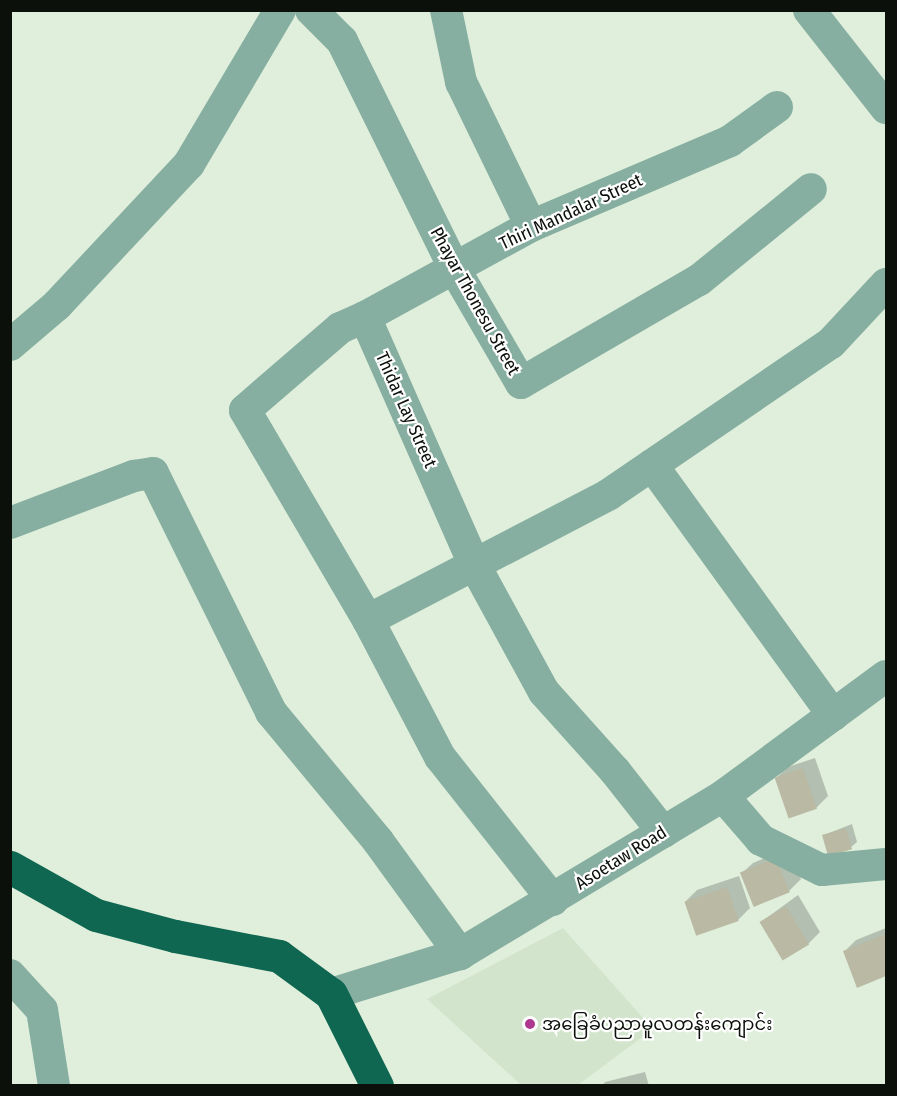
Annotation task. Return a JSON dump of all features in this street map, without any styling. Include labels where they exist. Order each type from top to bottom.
[{"type":"highway","points":[[10,867],[96,915],[175,936],[279,956],[331,994],[377,1086]]},
{"type":"street","points":[[10,345],[57,305],[189,164],[280,10]]},
{"type":"street","name":"Phayar Thonesu Street","points":[[311,10],[342,41],[454,268],[521,383],[699,280],[811,189]]},
{"type":"street","points":[[446,10],[461,82],[531,226]]},
{"type":"street","points":[[809,10],[886,108]]},
{"type":"street","name":"Thiri Mandalar Street","points":[[364,317],[531,226],[730,141],[777,107]]},
{"type":"street","points":[[368,620],[473,562],[608,495],[831,343],[886,284]]},
{"type":"street","points":[[364,317],[340,328],[245,410],[368,620],[440,757],[553,900]]},
{"type":"street","name":"Thidar Lay Street","points":[[364,317],[473,562],[544,692],[615,771],[663,832]]},
{"type":"street","points":[[652,465],[833,715]]},
{"type":"street","points":[[10,524],[134,476],[153,473],[271,712],[378,841],[460,954]]},
{"type":"street","name":"Asoetaw Road","points":[[331,994],[460,954],[723,796],[886,676]]},
{"type":"street","points":[[723,796],[761,840],[822,870],[886,864]]},
{"type":"street","points":[[10,975],[42,1010],[54,1086]]},
{"type":"shaded area","points":[[563,928],[653,1029],[578,1085],[521,1085],[427,999]]},
{"type":"building","points":[[803,768],[817,809],[789,818],[775,778]]},
{"type":"building","points":[[846,828],[852,849],[828,856],[822,835]]},
{"type":"building","points":[[776,858],[790,892],[754,907],[740,873]]},
{"type":"building","points":[[727,887],[739,921],[696,936],[684,902]]},
{"type":"building","points":[[786,906],[809,945],[783,961],[759,922]]},
{"type":"building","points":[[886,934],[886,976],[857,988],[843,951]]},
{"type":"place","name":"အခြေခံပညာမူလတန်းကျောင်း","points":[[530,1024]]}]
